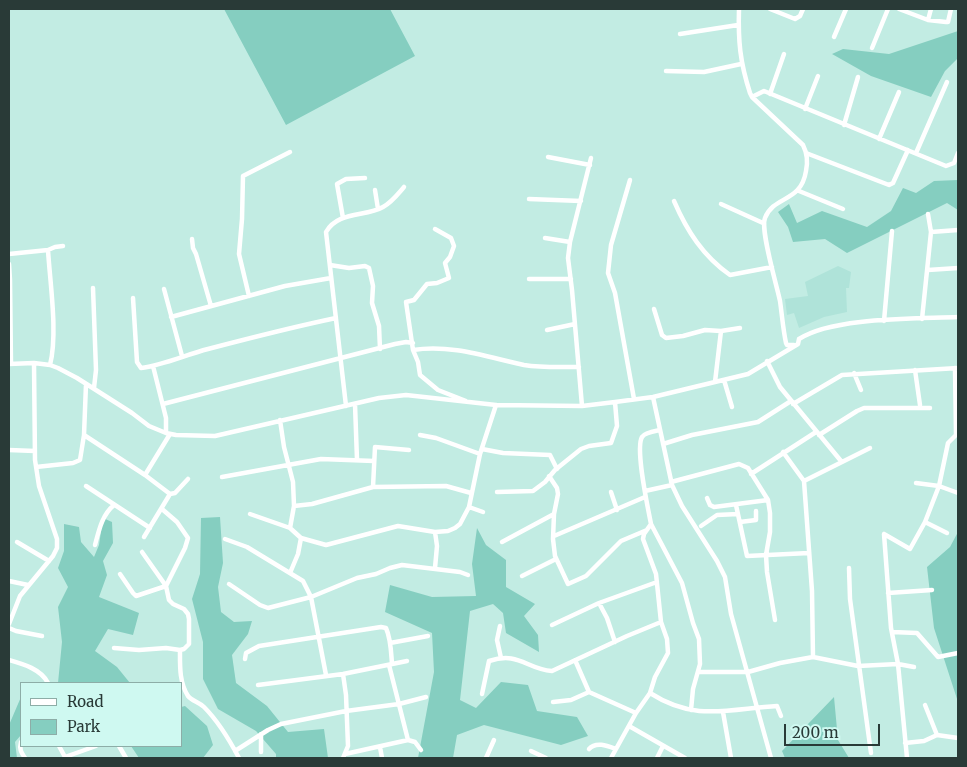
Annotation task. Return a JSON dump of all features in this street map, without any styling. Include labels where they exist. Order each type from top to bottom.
[{"type":"street","points":[[739,9],[738,26],[741,64],[752,97],[803,145],[808,165],[799,191],[778,203],[769,211],[764,223],[787,346],[798,344]]},
{"type":"street","points":[[770,9],[795,18],[800,16],[803,9]]},
{"type":"street","points":[[834,37],[846,9]]},
{"type":"street","points":[[872,48],[888,9]]},
{"type":"street","points":[[899,9],[936,22],[948,22],[951,9]]},
{"type":"street","points":[[928,20],[931,9]]},
{"type":"street","points":[[680,34],[738,26]]},
{"type":"street","points":[[770,94],[784,54]]},
{"type":"street","points":[[666,71],[704,72],[741,64]]},
{"type":"street","points":[[805,109],[818,76]]},
{"type":"street","points":[[844,125],[858,77]]},
{"type":"street","points":[[916,153],[947,82]]},
{"type":"street","points":[[752,97],[764,92],[770,94],[946,166],[954,163],[958,153]]},
{"type":"street","points":[[879,139],[899,92]]},
{"type":"street","points":[[806,154],[889,185],[893,183],[908,150]]},
{"type":"street","points":[[249,296],[239,254],[243,176],[290,152]]},
{"type":"street","points":[[548,157],[590,165]]},
{"type":"street","points":[[582,406],[568,258],[570,242],[592,158]]},
{"type":"street","points":[[343,218],[337,184],[346,180],[365,178]]},
{"type":"street","points":[[630,180],[611,245],[608,273],[615,293],[634,399]]},
{"type":"street","points":[[346,406],[326,232],[330,225],[343,218],[378,209],[391,202],[404,187]]},
{"type":"street","points":[[375,190],[378,209]]},
{"type":"street","points":[[799,191],[843,209]]},
{"type":"street","points":[[529,199],[581,201]]},
{"type":"street","points":[[674,202],[683,221],[699,246],[717,266],[730,275],[772,267]]},
{"type":"street","points":[[721,204],[764,223]]},
{"type":"street","points":[[922,319],[928,270],[930,232],[928,214]]},
{"type":"street","points":[[435,229],[451,238],[454,246],[445,263],[449,278],[437,283],[427,284],[414,300],[406,302],[413,343],[412,350],[418,362],[420,375],[438,390],[474,404]]},
{"type":"street","points":[[930,232],[958,230]]},
{"type":"street","points":[[884,321],[892,232]]},
{"type":"street","points":[[545,238],[570,242]]},
{"type":"street","points":[[192,239],[211,306]]},
{"type":"street","points":[[9,254],[48,250],[63,246]]},
{"type":"street","points":[[48,250],[53,353],[50,365]]},
{"type":"street","points":[[9,264],[10,364],[34,363],[50,365],[67,372],[149,426],[168,434],[214,436],[380,398],[406,395],[474,404],[582,406],[653,397],[748,374],[798,344],[799,339],[804,335],[824,328],[884,321],[958,317]]},
{"type":"street","points":[[330,265],[349,268],[367,266],[369,268],[373,286],[372,304],[379,326],[380,349]]},
{"type":"street","points":[[928,270],[958,268]]},
{"type":"street","points":[[172,317],[249,296],[331,278]]},
{"type":"street","points":[[529,279],[571,279]]},
{"type":"street","points":[[93,288],[96,370],[94,388]]},
{"type":"street","points":[[164,289],[182,356]]},
{"type":"street","points":[[133,298],[138,365],[140,368],[300,325],[336,318]]},
{"type":"street","points":[[654,308],[662,335],[666,338],[705,330],[721,331],[740,328]]},
{"type":"street","points":[[547,330],[575,324]]},
{"type":"street","points":[[715,382],[721,331]]},
{"type":"street","points":[[163,404],[406,342],[413,343]]},
{"type":"street","points":[[412,350],[432,348],[459,350],[547,368],[579,367]]},
{"type":"street","points":[[767,361],[780,387],[840,462]]},
{"type":"street","points":[[9,624],[17,603],[28,585],[55,552],[57,542],[39,486],[36,467],[34,451],[34,363]]},
{"type":"street","points":[[146,475],[168,434],[163,404],[153,366]]},
{"type":"street","points":[[663,444],[692,435],[758,422],[837,376],[854,373],[957,368],[957,435],[948,443],[939,486],[925,522],[910,549],[884,534],[892,632],[898,664],[907,758]]},
{"type":"street","points":[[915,370],[920,405]]},
{"type":"street","points":[[854,373],[861,390]]},
{"type":"street","points":[[724,380],[732,407]]},
{"type":"street","points":[[36,467],[79,461],[81,458],[86,384]]},
{"type":"street","points":[[653,397],[672,484],[682,506],[725,577],[731,614],[771,758]]},
{"type":"street","points":[[497,492],[532,491],[584,448],[611,443],[617,426],[615,402]]},
{"type":"street","points":[[355,404],[357,460]]},
{"type":"street","points":[[250,514],[290,528],[301,538],[326,545],[398,526],[436,532],[455,528],[460,524],[468,507],[481,451],[496,405]]},
{"type":"street","points":[[751,474],[783,452],[818,434],[857,410],[864,408],[930,408]]},
{"type":"street","points":[[280,420],[293,482],[294,506],[290,528]]},
{"type":"street","points":[[660,430],[646,433],[642,436],[640,445],[645,494],[651,524],[684,587],[692,623],[699,639],[701,658],[693,690],[691,710]]},
{"type":"street","points":[[84,435],[146,475],[170,494]]},
{"type":"street","points":[[420,435],[481,451],[550,455],[557,469]]},
{"type":"street","points":[[373,487],[376,446],[409,450]]},
{"type":"street","points":[[804,481],[870,448]]},
{"type":"street","points":[[9,450],[34,451]]},
{"type":"street","points":[[783,452],[804,481],[812,599],[813,657]]},
{"type":"street","points":[[222,477],[327,458],[374,461]]},
{"type":"street","points":[[554,536],[617,510],[645,494],[739,464],[748,468],[768,500],[770,525],[766,555],[775,620]]},
{"type":"street","points":[[549,476],[557,488],[558,494],[554,514],[553,539],[556,558],[568,584],[586,576],[621,541],[647,530]]},
{"type":"street","points":[[144,537],[170,494],[174,493],[188,479]]},
{"type":"street","points":[[916,483],[939,486],[958,493]]},
{"type":"street","points":[[86,486],[150,528]]},
{"type":"street","points":[[294,506],[312,504],[373,487],[446,486],[471,492]]},
{"type":"street","points":[[611,492],[617,510]]},
{"type":"street","points":[[707,498],[711,507],[768,500]]},
{"type":"street","points":[[95,545],[100,524],[108,510],[114,505]]},
{"type":"street","points":[[736,505],[746,554],[749,556],[808,553]]},
{"type":"street","points":[[468,507],[483,512]]},
{"type":"street","points":[[120,574],[136,596],[166,586],[188,538],[177,522],[162,509]]},
{"type":"street","points":[[740,522],[756,520],[756,511]]},
{"type":"street","points":[[502,542],[554,514]]},
{"type":"street","points":[[700,526],[717,515],[738,514]]},
{"type":"street","points":[[925,522],[947,533]]},
{"type":"street","points":[[610,758],[636,712],[650,693],[655,677],[668,653],[667,638],[661,622],[653,562],[644,539],[651,524]]},
{"type":"street","points":[[435,568],[436,532]]},
{"type":"street","points":[[290,573],[298,554],[301,538]]},
{"type":"street","points":[[225,539],[247,547],[303,582],[311,597],[326,675]]},
{"type":"street","points":[[17,542],[49,561]]},
{"type":"street","points":[[114,648],[139,650],[166,648],[180,650],[189,644],[189,619],[184,608],[173,604],[169,600],[166,586],[142,552]]},
{"type":"street","points":[[522,576],[556,558]]},
{"type":"street","points":[[228,584],[265,608],[311,597],[341,583],[402,566],[435,568],[464,572],[468,575]]},
{"type":"street","points":[[849,568],[851,606],[859,653],[858,666],[871,753]]},
{"type":"street","points":[[9,581],[28,585]]},
{"type":"street","points":[[552,624],[599,603],[657,582]]},
{"type":"street","points":[[888,592],[932,590]]},
{"type":"street","points":[[599,603],[607,618],[615,642]]},
{"type":"street","points":[[482,694],[488,662],[501,658],[513,658],[552,671],[661,622]]},
{"type":"street","points":[[500,626],[497,640],[501,658]]},
{"type":"street","points":[[244,659],[246,653],[259,646],[381,627],[386,628],[390,643],[390,664],[408,740]]},
{"type":"street","points":[[9,628],[42,636]]},
{"type":"street","points":[[892,632],[917,632],[938,657],[958,653]]},
{"type":"street","points":[[390,643],[428,636]]},
{"type":"street","points":[[180,650],[182,682]]},
{"type":"street","points":[[698,672],[748,672],[780,663],[813,657],[858,666],[898,664],[914,667]]},
{"type":"street","points":[[9,660],[34,669],[48,682]]},
{"type":"street","points":[[575,660],[589,692],[636,712]]},
{"type":"street","points":[[258,685],[343,674],[407,661]]},
{"type":"street","points":[[343,674],[346,695],[348,746],[344,756]]},
{"type":"street","points":[[182,683],[190,698],[203,706],[218,721],[239,758]]},
{"type":"street","points":[[552,702],[571,700],[589,692]]},
{"type":"street","points":[[650,693],[670,705],[691,710],[723,712],[777,706],[781,716]]},
{"type":"street","points":[[235,750],[281,724],[346,711],[399,704],[426,697]]},
{"type":"street","points":[[925,705],[937,735]]},
{"type":"street","points":[[723,712],[731,758]]},
{"type":"street","points":[[628,726],[685,758]]},
{"type":"street","points":[[261,734],[261,752]]},
{"type":"street","points":[[905,743],[924,741],[937,735],[958,738]]},
{"type":"street","points":[[344,756],[408,740],[415,742],[421,750]]},
{"type":"street","points":[[486,758],[494,740]]},
{"type":"street","points":[[589,749],[594,745],[616,748]]},
{"type":"street","points":[[657,758],[663,746]]},
{"type":"street","points":[[20,747],[20,751],[25,758]]},
{"type":"street","points":[[60,747],[65,757],[93,747]]},
{"type":"street","points":[[120,747],[126,758]]},
{"type":"street","points":[[380,747],[382,758]]},
{"type":"street","points":[[531,758],[532,751],[546,758]]},
{"type":"shaded area","points":[[838,266],[851,272],[849,288],[846,288],[847,312],[824,317],[799,328],[794,313],[787,315],[785,299],[808,296],[805,282]]},
{"type":"green space","points":[[224,9],[390,9],[415,56],[286,125]]},
{"type":"green space","points":[[958,31],[958,58],[945,71],[931,97],[871,76],[832,54],[843,49],[889,54]]},
{"type":"green space","points":[[958,180],[958,210],[947,203],[847,253],[825,239],[793,242],[788,227],[778,212],[789,204],[797,223],[822,211],[867,227],[891,211],[903,188],[916,193],[934,181]]},
{"type":"green space","points":[[220,517],[223,563],[218,587],[221,612],[234,622],[252,621],[248,634],[232,655],[236,683],[267,706],[288,732],[324,729],[328,758],[276,758],[276,754],[256,731],[218,709],[203,679],[203,642],[192,599],[200,574],[201,518]]},
{"type":"green space","points":[[103,518],[112,522],[113,543],[103,561],[107,575],[99,597],[139,613],[133,635],[108,629],[95,651],[117,667],[129,682],[58,682],[62,642],[58,607],[68,587],[58,568],[64,551],[64,524],[79,527],[81,542],[94,557],[99,545]]},
{"type":"green space","points":[[477,528],[486,545],[506,560],[506,587],[535,604],[524,616],[538,635],[539,652],[506,633],[503,613],[493,604],[470,611],[460,700],[476,708],[501,682],[528,685],[537,711],[577,717],[588,736],[561,745],[484,725],[457,735],[453,758],[418,758],[434,672],[432,633],[385,612],[390,585],[432,597],[476,596],[472,564]]},
{"type":"green space","points":[[958,532],[958,702],[934,628],[927,567],[950,547]]},
{"type":"green space","points":[[834,697],[838,740],[849,758],[785,758],[782,751]]},
{"type":"green space","points":[[20,699],[20,736],[15,742],[17,758],[9,758],[9,725]]},
{"type":"green space","points":[[185,706],[207,726],[213,745],[203,758],[139,758],[132,747],[182,747],[182,707]]}]
